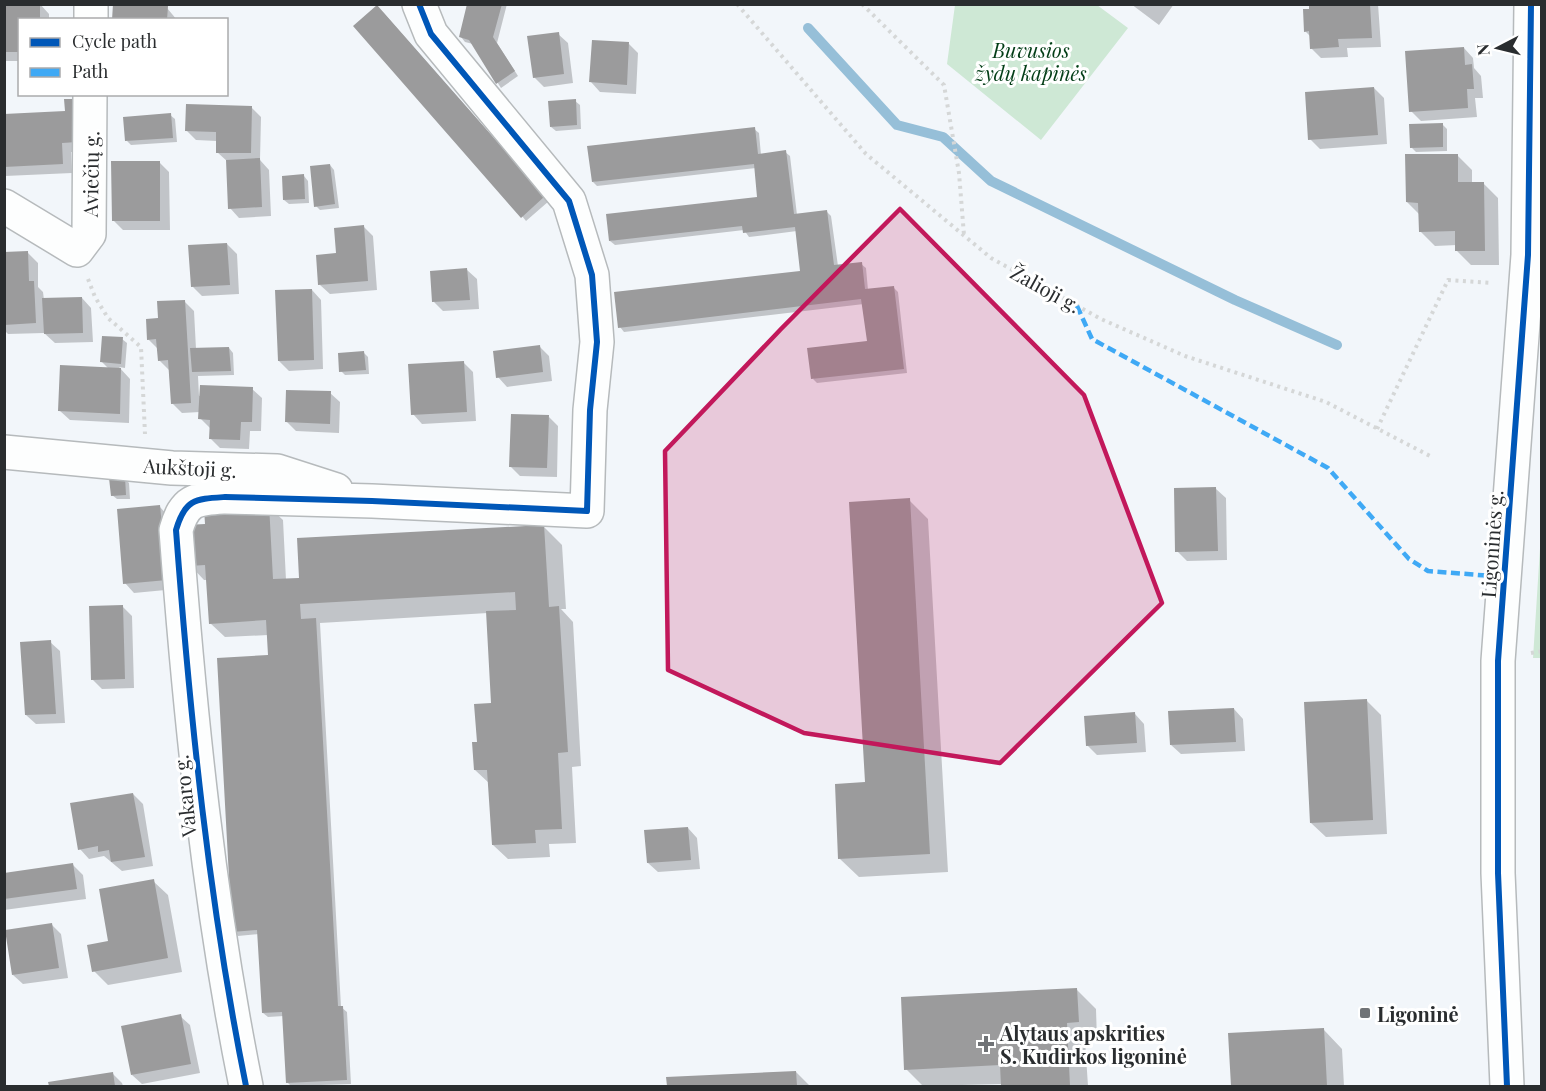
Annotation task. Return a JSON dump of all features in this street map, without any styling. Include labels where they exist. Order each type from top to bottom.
[{"type":"street","points":[[372,501],[587,512],[590,410],[597,342],[592,275],[569,201],[431,34],[418,4]]},
{"type":"street","name":"Ligoninės g.","points":[[1507,1086],[1498,873],[1498,661],[1528,255],[1531,4]]},
{"type":"street","name":"Aviečių g.","points":[[77,250],[89,234],[90,96]]},
{"type":"street","points":[[4,206],[77,250]]},
{"type":"street","name":"Aukštoji g.","points":[[4,452],[145,466],[277,471],[372,501]]},
{"type":"street","name":"Vakaro g.","points":[[246,1086],[230,1008],[214,909],[200,791],[176,530],[181,513],[189,504],[201,499],[225,497],[372,501]]},
{"type":"path","points":[[862,4],[944,85],[959,173],[964,236]]},
{"type":"path","points":[[77,250],[95,297],[108,318],[141,346],[145,466]]},
{"type":"path","points":[[1377,429],[1448,280],[1492,283]]},
{"type":"highlighted area","points":[[900,209],[1084,395],[1162,603],[1000,763],[804,733],[668,670],[665,451]]},
{"type":"green space","name":"Buvusios žydų kapinės","points":[[955,5],[1097,5],[1128,28],[1041,140],[947,64]]},
{"type":"green space","points":[[1541,533],[1541,658],[1533,658]]},
{"type":"building","points":[[4,4],[40,4],[40,18],[18,18],[18,52],[4,52]]},
{"type":"building","points":[[113,4],[168,6],[167,18],[112,18]]},
{"type":"building","points":[[467,4],[502,4],[493,37],[515,71],[496,84],[469,40],[459,37]]},
{"type":"building","points":[[1309,4],[1370,4],[1372,38],[1338,39],[1339,47],[1310,49],[1309,31],[1304,32],[1303,9],[1309,9]]},
{"type":"building","points":[[377,5],[545,196],[521,218],[353,26]]},
{"type":"building","points":[[559,32],[564,74],[533,78],[527,36]]},
{"type":"building","points":[[592,40],[629,42],[627,85],[589,82]]},
{"type":"building","points":[[1464,47],[1465,65],[1472,64],[1474,89],[1467,89],[1468,108],[1409,112],[1405,51]]},
{"type":"building","points":[[1374,87],[1378,135],[1308,140],[1305,92]]},
{"type":"building","points":[[64,99],[75,99],[77,142],[62,143],[63,164],[4,167],[4,114],[65,111]]},
{"type":"building","points":[[576,99],[577,125],[550,127],[548,101]]},
{"type":"building","points":[[186,104],[252,106],[251,153],[216,153],[216,132],[185,131]]},
{"type":"building","points":[[171,113],[173,138],[125,141],[123,117]]},
{"type":"building","points":[[1443,123],[1443,147],[1410,148],[1409,124]]},
{"type":"building","points":[[755,127],[758,154],[786,150],[794,214],[827,210],[834,265],[862,262],[865,289],[894,286],[904,369],[811,379],[807,348],[867,341],[861,299],[618,328],[614,292],[800,271],[795,227],[743,233],[742,226],[609,241],[606,214],[757,197],[754,164],[592,182],[587,146]]},
{"type":"building","points":[[1405,154],[1458,154],[1458,182],[1484,182],[1485,251],[1455,251],[1455,231],[1419,232],[1418,203],[1406,202]]},
{"type":"building","points":[[260,158],[262,207],[228,209],[226,160]]},
{"type":"building","points":[[111,161],[160,161],[160,221],[112,221]]},
{"type":"building","points":[[330,164],[335,204],[314,207],[310,166]]},
{"type":"building","points":[[304,174],[305,199],[283,200],[282,176]]},
{"type":"building","points":[[364,225],[368,281],[318,285],[316,255],[336,253],[334,228]]},
{"type":"building","points":[[227,243],[230,285],[191,287],[188,245]]},
{"type":"building","points":[[28,251],[29,281],[34,281],[36,323],[4,325],[4,252]]},
{"type":"building","points":[[467,268],[470,300],[432,302],[430,271]]},
{"type":"building","points":[[312,289],[314,360],[278,361],[275,290]]},
{"type":"building","points":[[82,297],[83,333],[44,334],[42,298]]},
{"type":"building","points":[[185,300],[191,403],[171,404],[168,360],[158,361],[156,339],[147,340],[146,319],[158,318],[157,301]]},
{"type":"building","points":[[102,336],[123,337],[121,364],[100,362]]},
{"type":"building","points":[[540,345],[543,372],[496,378],[493,351]]},
{"type":"building","points":[[229,347],[231,371],[192,372],[190,348]]},
{"type":"building","points":[[364,351],[366,370],[339,372],[338,353]]},
{"type":"building","points":[[464,361],[467,412],[411,415],[408,364]]},
{"type":"building","points":[[60,365],[121,368],[120,414],[58,411]]},
{"type":"building","points":[[200,385],[253,387],[252,422],[241,422],[240,440],[209,439],[210,420],[198,419]]},
{"type":"building","points":[[286,390],[331,391],[330,424],[285,422]]},
{"type":"building","points":[[511,414],[549,415],[547,468],[509,467]]},
{"type":"building","points":[[125,477],[126,495],[111,496],[109,478]]},
{"type":"building","points":[[1216,487],[1218,551],[1175,552],[1174,488]]},
{"type":"building","points":[[910,498],[930,854],[838,859],[835,784],[865,782],[849,502]]},
{"type":"building","points":[[269,504],[273,579],[299,578],[297,538],[544,525],[549,607],[559,606],[568,752],[558,753],[562,829],[535,830],[536,843],[492,845],[487,770],[474,770],[472,742],[477,742],[474,704],[491,703],[486,611],[516,610],[515,592],[300,604],[301,619],[316,618],[338,1006],[343,1006],[347,1080],[286,1083],[282,1012],[262,1013],[257,930],[232,932],[217,658],[268,655],[266,620],[209,624],[205,565],[189,566],[186,525],[205,524],[204,508]]},
{"type":"building","points":[[160,505],[167,580],[123,584],[117,509]]},
{"type":"building","points":[[123,605],[125,679],[91,680],[89,606]]},
{"type":"building","points":[[51,640],[56,714],[25,715],[20,642]]},
{"type":"building","points":[[1367,699],[1373,820],[1310,823],[1304,702]]},
{"type":"building","points":[[1234,708],[1236,742],[1170,745],[1168,711]]},
{"type":"building","points":[[1135,712],[1137,743],[1086,746],[1084,716]]},
{"type":"building","points":[[133,793],[145,857],[111,862],[109,850],[98,852],[98,846],[78,850],[70,803]]},
{"type":"building","points":[[688,827],[691,860],[647,863],[644,830]]},
{"type":"building","points":[[73,863],[77,889],[4,899],[4,873]]},
{"type":"building","points":[[154,879],[168,958],[92,972],[87,945],[108,941],[99,889]]},
{"type":"building","points":[[52,923],[59,968],[12,975],[5,930]]},
{"type":"building","name":"Alytaus apskrities S. Kudirkos ligoninė","points":[[1077,988],[1079,1022],[1067,1023],[1070,1086],[1001,1086],[1000,1065],[904,1070],[901,997]]},
{"type":"building","points":[[181,1014],[191,1064],[131,1075],[121,1026]]},
{"type":"building","name":"Alytaus apskrities S. Kudirkos ligoninė","points":[[1324,1028],[1327,1086],[1231,1086],[1228,1033]]},
{"type":"building","points":[[796,1071],[797,1086],[667,1086],[666,1077]]},
{"type":"building","points":[[113,1072],[115,1086],[49,1086],[48,1082]]},
{"type":"waterway","points":[[808,28],[897,125],[943,137],[991,181],[1235,300],[1337,345]]},
{"type":"marked path","points":[[1077,306],[1092,339],[1328,468],[1409,559],[1428,571],[1505,577]]},
{"type":"cycle path","points":[[246,1086],[221,948],[202,810],[176,530],[183,512],[199,500],[225,497],[587,511],[590,410],[597,342],[592,275],[569,201],[431,34],[419,4]]},
{"type":"cycle path","points":[[1507,1086],[1498,873],[1498,661],[1528,255],[1531,4]]},
{"type":"place","name":"Ligoninė","points":[[1365,1013]]},
{"type":"place","name":"Alytaus apskrities S. Kudirkos ligoninė","points":[[986,1044]]}]
